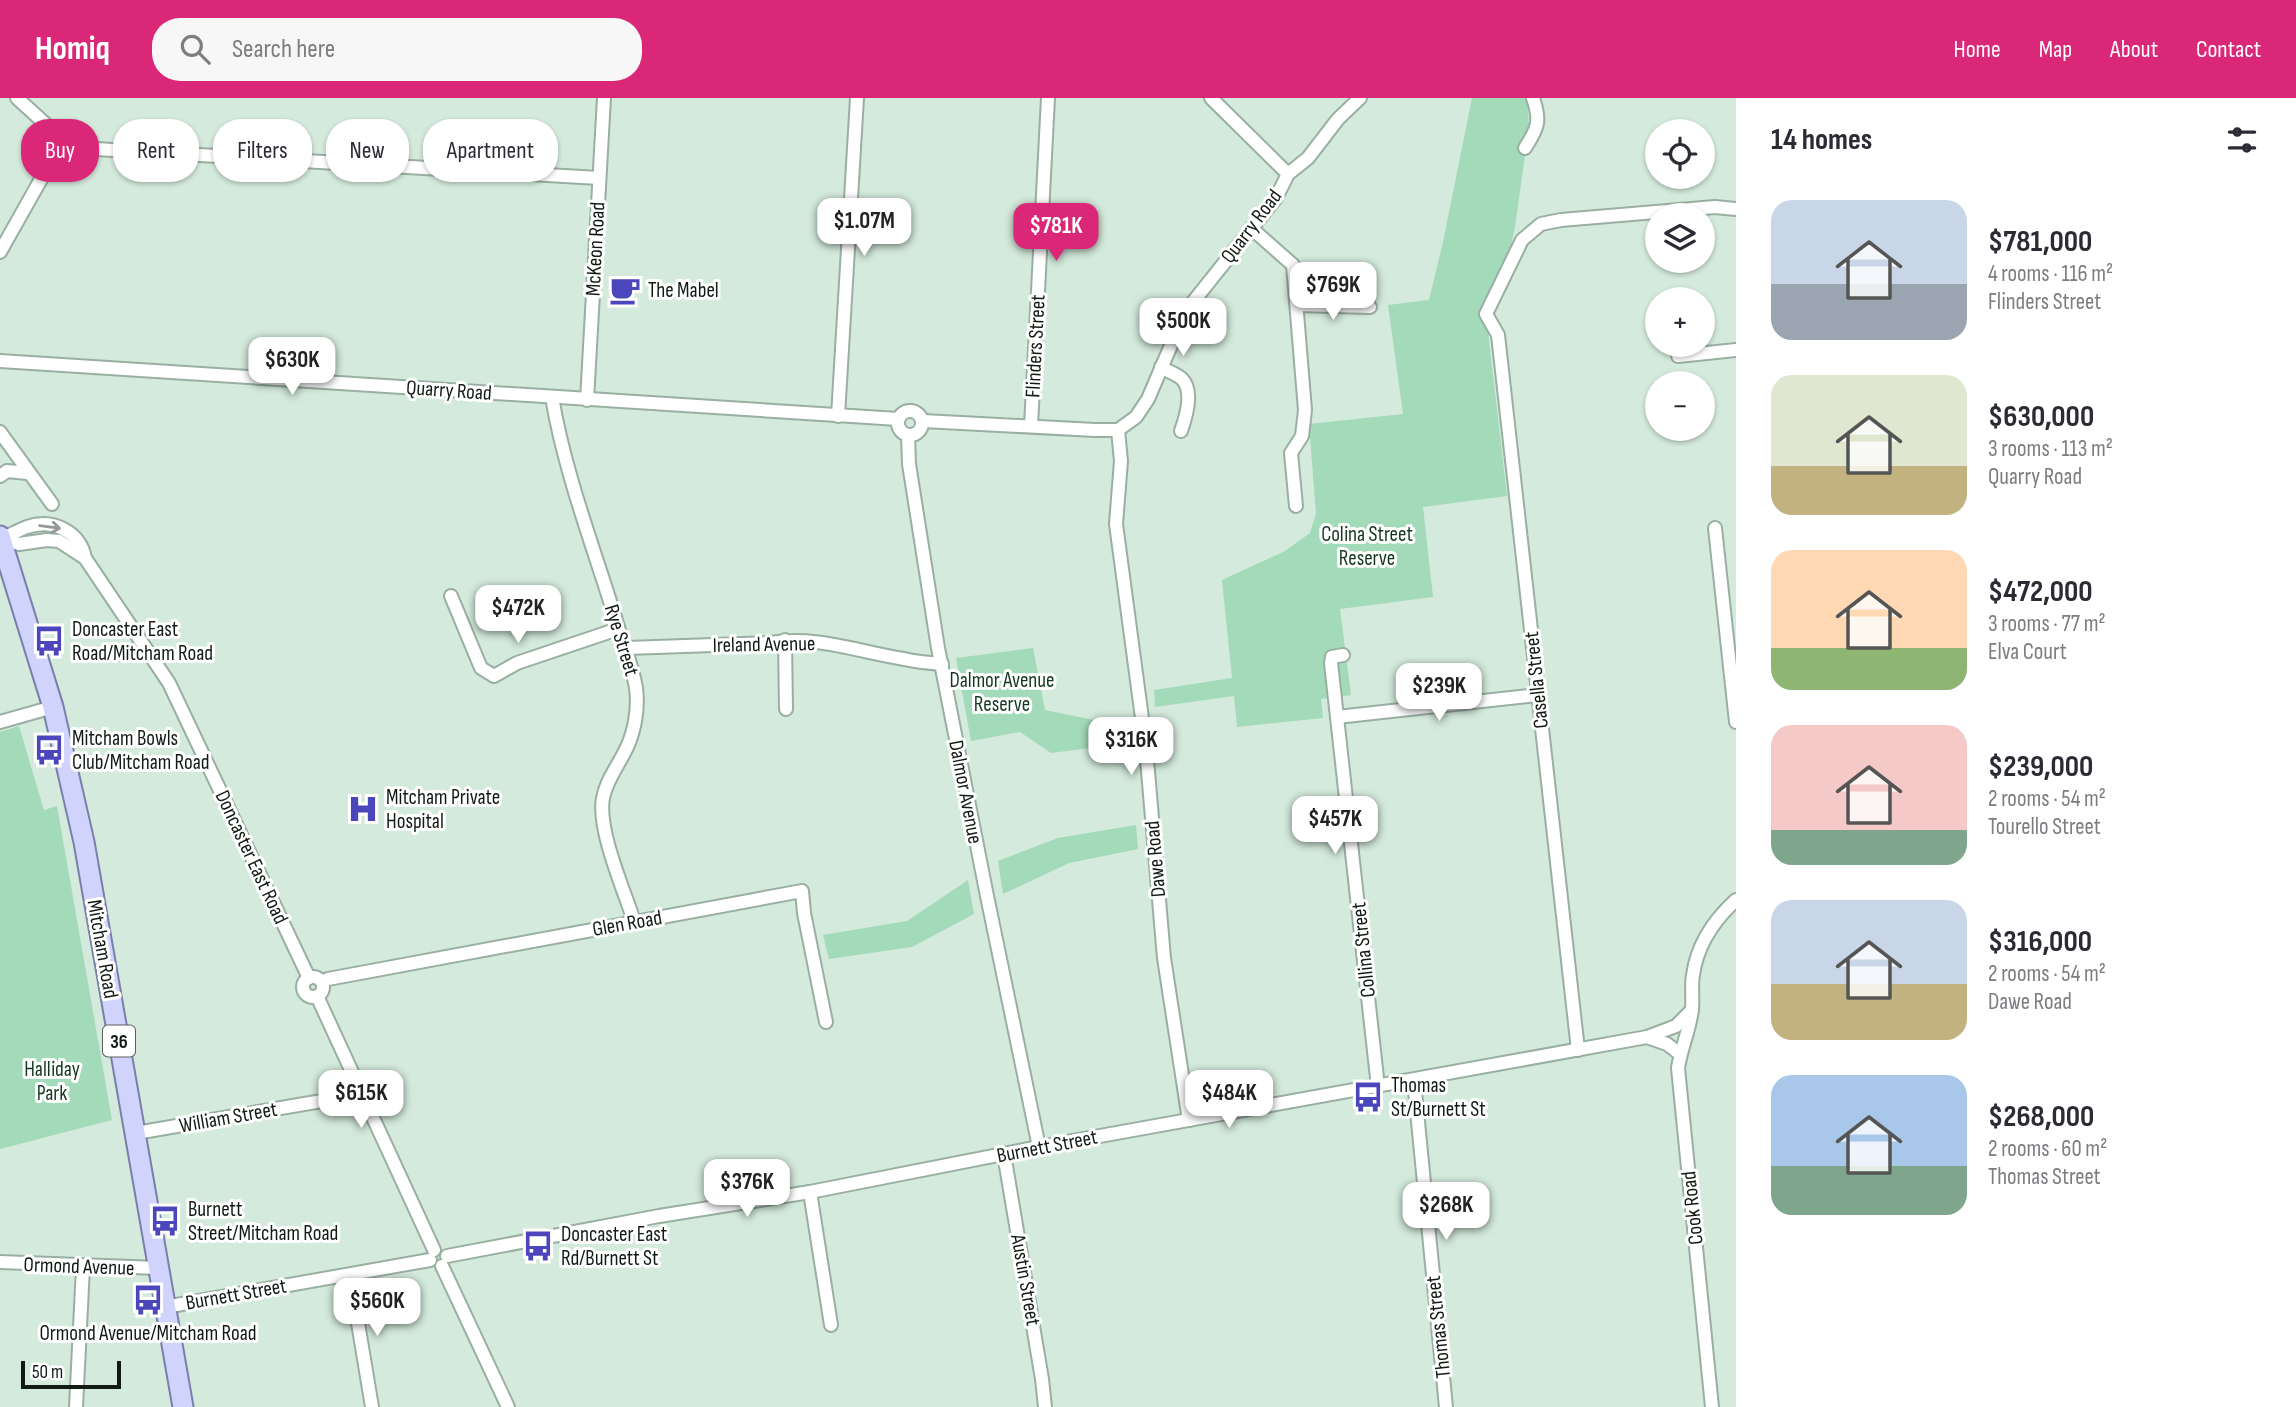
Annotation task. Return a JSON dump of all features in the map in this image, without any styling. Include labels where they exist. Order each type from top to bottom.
[{"type":"main road","name":"Mitcham Road","points":[[0,535],[54,707],[84,842],[183,1407]]},
{"type":"street","points":[[17,98],[40,119]]},
{"type":"street","name":"McKeon Road","points":[[587,400],[604,98]]},
{"type":"street","points":[[838,416],[857,98]]},
{"type":"street","name":"Flinders Street","points":[[1031,426],[1048,98]]},
{"type":"street","points":[[1211,98],[1288,174]]},
{"type":"street","name":"Quarry Road","points":[[0,361],[838,416],[898,419],[911,410],[919,413],[923,421],[1118,430],[1136,417],[1148,399],[1178,329],[1193,302],[1276,198],[1288,174],[1308,158],[1338,118],[1360,98]]},
{"type":"street","points":[[1525,148],[1537,129],[1539,114],[1534,98]]},
{"type":"street","points":[[99,149],[599,178]]},
{"type":"street","points":[[0,252],[39,182]]},
{"type":"street","name":"Casella Street","points":[[1578,1050],[1498,335],[1486,314],[1522,240],[1541,224],[1715,207],[1736,209]]},
{"type":"street","points":[[1251,228],[1293,265],[1305,410],[1302,436],[1292,453],[1296,506]]},
{"type":"street","points":[[1297,305],[1370,307]]},
{"type":"street","points":[[1715,352],[1736,350]]},
{"type":"street","points":[[1161,367],[1183,379],[1187,389],[1186,419],[1181,431]]},
{"type":"street","name":"Rye Street","points":[[552,397],[559,437],[618,629],[627,648],[637,693],[635,723],[625,753],[609,778],[602,814],[606,835],[634,921]]},
{"type":"street","points":[[898,419],[899,428],[908,435],[919,432],[923,421]]},
{"type":"street","name":"Dawe Road","points":[[1118,430],[1121,461],[1116,524],[1146,748],[1164,958],[1189,1120]]},
{"type":"street","points":[[0,432],[27,473],[52,504]]},
{"type":"street","name":"Dalmor Avenue","points":[[908,435],[909,464],[942,664],[986,896],[1039,1147]]},
{"type":"street","points":[[0,476],[7,471],[27,473]]},
{"type":"street","name":"Doncaster East Road","points":[[0,535],[30,526],[44,525],[70,530],[83,548],[85,558],[169,683],[315,980]]},
{"type":"street","points":[[1715,528],[1736,722]]},
{"type":"street","points":[[451,596],[481,668],[494,677],[517,663],[618,629]]},
{"type":"street","points":[[785,640],[786,709]]},
{"type":"street","name":"Ireland Avenue","points":[[627,648],[770,643],[785,640],[820,642],[904,660],[942,664]]},
{"type":"street","name":"Collina Street","points":[[1343,654],[1331,659],[1378,1087]]},
{"type":"street","points":[[1337,717],[1538,695]]},
{"type":"street","points":[[0,722],[54,707]]},
{"type":"street","name":"Glen Road","points":[[315,980],[802,891],[826,1023]]},
{"type":"street","name":"Cook Road","points":[[1712,1407],[1678,1068],[1692,1010],[1696,958],[1709,930],[1736,900]]},
{"type":"street","points":[[315,980],[322,992],[317,996],[361,1090],[436,1266],[445,1261],[508,1407]]},
{"type":"street","name":"Burnett Street","points":[[445,1261],[646,1218],[810,1192],[1039,1147],[1647,1037],[1676,1026],[1692,1010]]},
{"type":"street","points":[[1647,1037],[1667,1044],[1680,1054]]},
{"type":"street","name":"Thomas Street","points":[[1413,1081],[1446,1407]]},
{"type":"street","name":"William Street","points":[[135,1133],[345,1097],[361,1090]]},
{"type":"street","name":"Austin Street","points":[[1004,1154],[1045,1407]]},
{"type":"street","points":[[810,1192],[831,1325]]},
{"type":"street","name":"Burnett Street","points":[[165,1307],[350,1275],[432,1255]]},
{"type":"street","name":"Ormond Avenue","points":[[0,1262],[158,1269]]},
{"type":"street","points":[[76,1407],[83,1267]]},
{"type":"street","points":[[350,1275],[372,1407]]},
{"type":"green space","name":"Colina Street Reserve","points":[[1472,98],[1527,98],[1529,126],[1515,227],[1504,278],[1486,314],[1507,496],[1423,507],[1433,597],[1340,609],[1351,695],[1321,699],[1323,718],[1237,727],[1234,696],[1155,707],[1154,690],[1232,678],[1222,580],[1285,551],[1310,533],[1316,514],[1309,424],[1403,414],[1388,305],[1429,300]]},
{"type":"green space","name":"Dalmor Avenue Reserve","points":[[1033,648],[1045,710],[1128,727],[1130,743],[1051,753],[1020,732],[971,741],[956,658]]},
{"type":"green space","name":"Halliday Park","points":[[19,726],[44,810],[57,806],[112,1120],[0,1149],[0,732]]},
{"type":"green space","points":[[1136,825],[1138,849],[1069,863],[1003,894],[998,861],[1058,838]]},
{"type":"green space","points":[[968,880],[974,914],[912,947],[829,959],[823,935],[907,921]]},
{"type":"place","name":"The Mabel","points":[[625,290]]},
{"type":"place","name":"Doncaster East Road/Mitcham Road","points":[[49,641]]},
{"type":"place","name":"Mitcham Bowls Club/Mitcham Road","points":[[49,750]]},
{"type":"place","name":"Mitcham Private Hospital","points":[[363,809]]},
{"type":"place","name":"Thomas St/Burnett St","points":[[1368,1097]]},
{"type":"place","name":"Burnett Street/Mitcham Road","points":[[165,1221]]},
{"type":"place","name":"Doncaster East Rd/Burnett St","points":[[538,1246]]},
{"type":"place","name":"Ormond Avenue/Mitcham Road","points":[[148,1300]]}]
